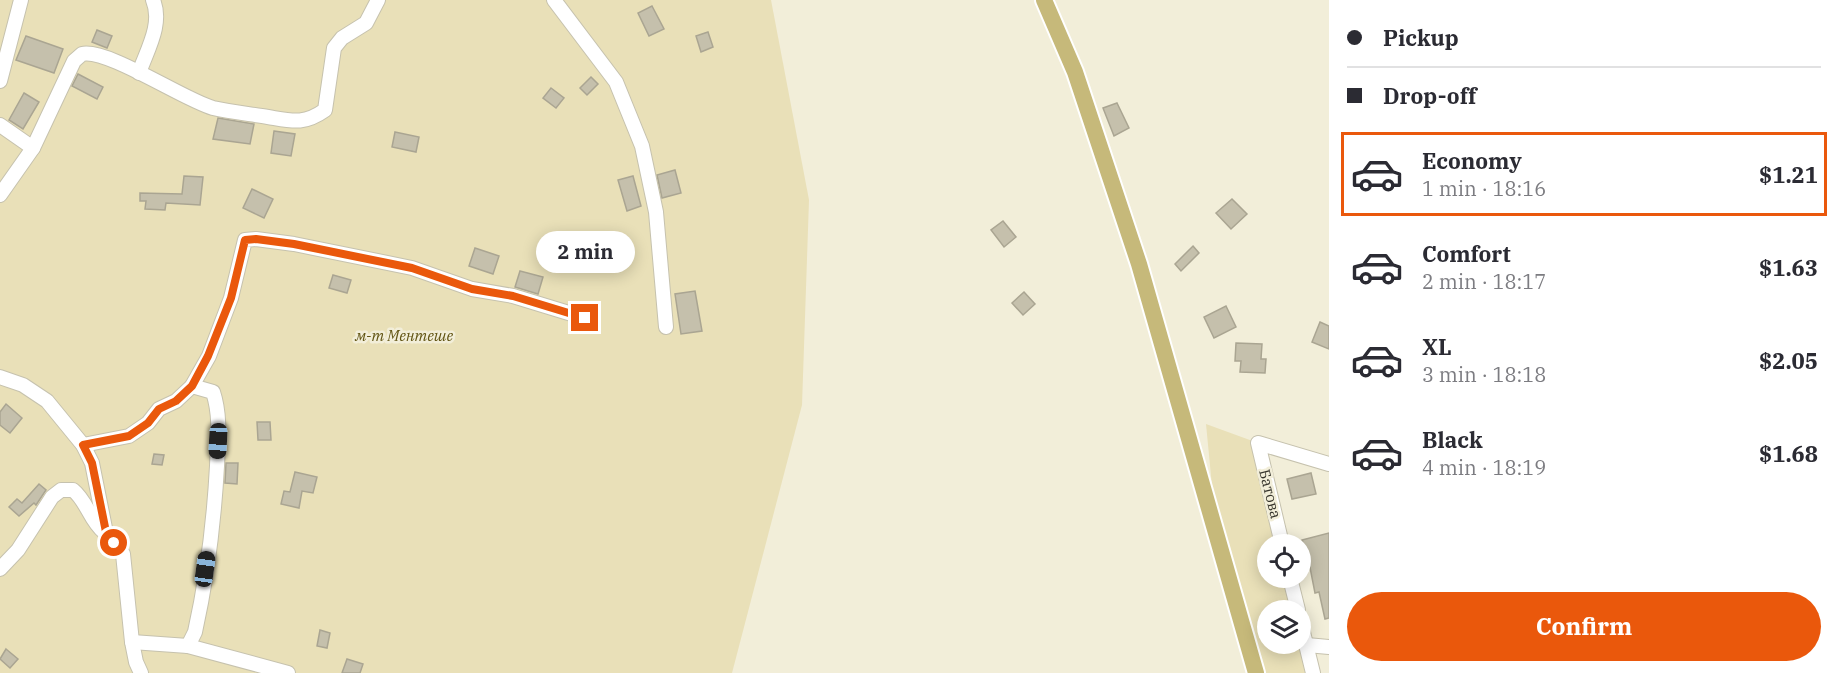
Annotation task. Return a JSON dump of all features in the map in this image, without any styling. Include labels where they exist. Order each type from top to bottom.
[{"type":"main road","points":[[1044,0],[1074,72],[1138,264],[1256,673]]},
{"type":"street","points":[[0,81],[21,0]]},
{"type":"street","points":[[139,73],[156,26],[153,0]]},
{"type":"street","points":[[0,195],[33,148],[77,57],[82,54],[92,53],[212,108],[296,121],[313,119],[325,110],[334,48],[342,38],[366,23],[378,0]]},
{"type":"street","points":[[554,0],[616,82],[642,146],[656,212],[666,327]]},
{"type":"street","points":[[0,125],[33,148]]},
{"type":"street","points":[[83,445],[129,436],[148,423],[159,409],[176,401],[192,386],[208,356],[231,298],[245,240],[256,239],[294,244],[412,268],[472,289],[513,296],[585,318]]},
{"type":"street","points":[[0,377],[23,385],[47,401],[83,445],[92,463],[106,532]]},
{"type":"street","points":[[188,646],[195,632],[199,615],[215,495],[218,441],[217,405],[213,392],[192,386]]},
{"type":"street","name":"Батова","points":[[1280,534],[1258,443],[1329,464]]},
{"type":"street","points":[[0,569],[18,550],[52,497],[61,490],[73,490],[82,497],[98,527],[106,532],[123,554],[132,642],[141,673]]},
{"type":"street","points":[[132,642],[188,646],[288,673]]},
{"type":"street","points":[[1311,645],[1329,647]]},
{"type":"street","points":[[1308,654],[1313,673]]},
{"type":"green space","name":"м-т Ментeше","points":[[0,0],[771,0],[809,200],[802,405],[732,673],[0,673]]},
{"type":"green space","points":[[1206,424],[1258,443],[1280,534],[1257,534],[1257,588],[1292,588],[1296,600],[1257,600],[1257,649],[1253,630],[1212,486]]},
{"type":"green space","points":[[1258,654],[1304,654],[1313,673],[1262,673]]},
{"type":"building","points":[[652,6],[664,29],[649,36],[638,13]]},
{"type":"building","points":[[97,30],[112,36],[107,48],[92,42]]},
{"type":"building","points":[[708,32],[713,47],[701,52],[696,36]]},
{"type":"building","points":[[26,36],[63,49],[54,73],[16,60]]},
{"type":"building","points":[[78,74],[103,87],[97,99],[72,86]]},
{"type":"building","points":[[591,77],[598,84],[587,95],[580,88]]},
{"type":"building","points":[[551,88],[564,98],[556,108],[543,98]]},
{"type":"building","points":[[24,93],[39,102],[23,129],[9,120]]},
{"type":"building","points":[[1117,103],[1129,128],[1114,136],[1103,108]]},
{"type":"building","points":[[218,118],[254,124],[250,144],[213,139]]},
{"type":"building","points":[[274,131],[295,134],[291,156],[271,153]]},
{"type":"building","points":[[395,132],[419,137],[416,152],[392,147]]},
{"type":"building","points":[[675,170],[681,193],[662,198],[657,175]]},
{"type":"building","points":[[184,176],[203,177],[200,205],[166,203],[165,210],[145,209],[146,201],[140,201],[140,193],[182,194]]},
{"type":"building","points":[[633,176],[641,206],[627,211],[618,180]]},
{"type":"building","points":[[252,189],[273,199],[264,218],[243,208]]},
{"type":"building","points":[[1232,199],[1247,214],[1231,229],[1216,213]]},
{"type":"building","points":[[1003,221],[1016,237],[1004,247],[991,230]]},
{"type":"building","points":[[1193,246],[1199,253],[1181,271],[1175,264]]},
{"type":"building","points":[[475,248],[499,256],[493,274],[469,266]]},
{"type":"building","points":[[520,271],[543,277],[538,294],[515,287]]},
{"type":"building","points":[[333,275],[351,280],[347,293],[329,288]]},
{"type":"building","points":[[695,291],[702,331],[681,334],[675,294]]},
{"type":"building","points":[[1024,292],[1035,304],[1023,315],[1012,303]]},
{"type":"building","points":[[1226,306],[1236,327],[1214,338],[1204,317]]},
{"type":"building","points":[[1320,322],[1329,326],[1329,349],[1312,342]]},
{"type":"building","points":[[1236,343],[1262,344],[1261,359],[1266,359],[1265,373],[1240,372],[1241,361],[1235,361]]},
{"type":"building","points":[[6,404],[22,418],[10,433],[0,425],[0,412]]},
{"type":"building","points":[[257,422],[270,422],[271,440],[258,440]]},
{"type":"building","points":[[154,454],[164,455],[162,465],[152,464]]},
{"type":"building","points":[[226,463],[238,463],[237,484],[225,483]]},
{"type":"building","points":[[295,472],[317,477],[313,493],[302,491],[299,508],[281,504],[284,491],[290,492]]},
{"type":"building","points":[[1311,473],[1316,494],[1292,499],[1287,479]]},
{"type":"building","points":[[39,484],[46,490],[36,505],[34,503],[19,516],[9,507],[17,499],[22,503]]},
{"type":"building","points":[[1329,533],[1329,618],[1325,619],[1319,592],[1315,593],[1311,572],[1311,538]]},
{"type":"building","points":[[320,630],[330,633],[327,648],[317,646]]},
{"type":"building","points":[[6,649],[18,659],[10,668],[0,659]]},
{"type":"building","points":[[347,659],[363,664],[360,673],[342,673]]},
{"type":"route","points":[[114,543],[106,532],[92,463],[83,445],[129,436],[148,423],[159,409],[176,401],[192,386],[208,356],[231,298],[245,240],[256,239],[294,244],[412,268],[472,289],[513,296],[585,318]]}]
